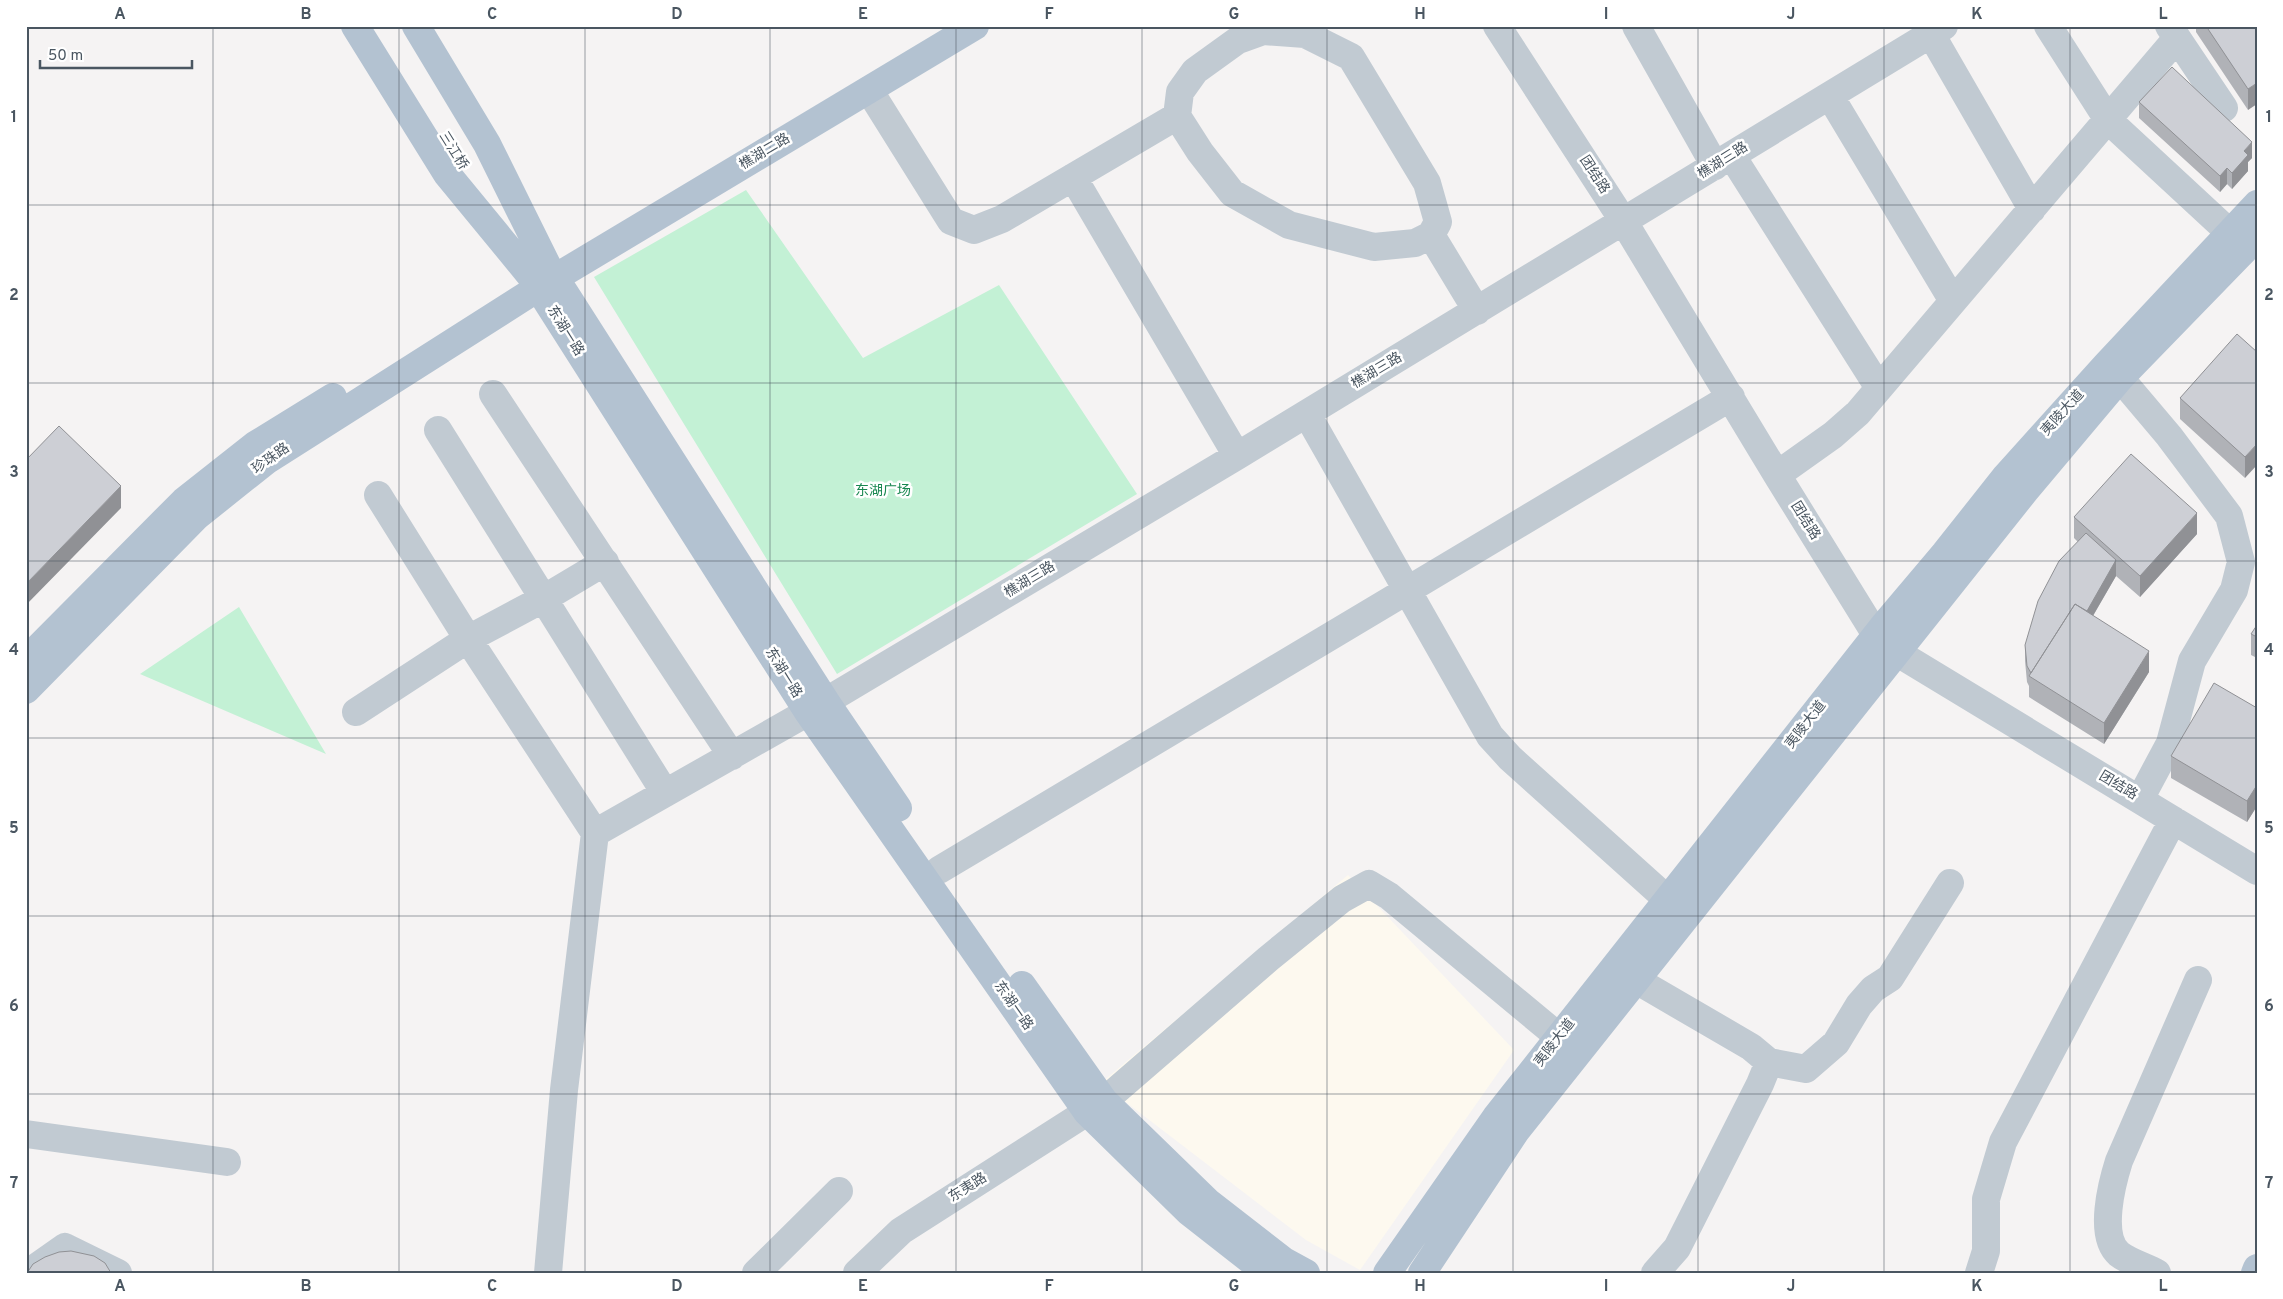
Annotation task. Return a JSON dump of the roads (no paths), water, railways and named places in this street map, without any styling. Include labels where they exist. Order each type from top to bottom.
[{"type":"main road","points":[[355,26],[447,174],[542,277],[817,707],[940,870],[1096,1106],[1208,1202],[1284,1262],[1306,1273]]},
{"type":"main road","name":"三江桥","points":[[376,26],[542,277]]},
{"type":"main road","name":"三江桥","points":[[400,26],[542,277]]},
{"type":"main road","points":[[416,26],[487,144],[542,277]]},
{"type":"main road","name":"樵湖二路","points":[[542,277],[943,26]]},
{"type":"main road","name":"樵湖二路","points":[[542,277],[869,90],[975,26]]},
{"type":"main road","name":"夷陵大道","points":[[1422,1273],[1516,1131],[1636,980],[1890,638],[1945,553],[2006,476],[2229,232],[2257,204]]},
{"type":"main road","name":"夷陵大道","points":[[1387,1273],[1496,1117],[1668,900],[1890,638],[2025,491],[2120,378],[2257,236]]},
{"type":"main road","name":"珍珠路","points":[[26,660],[184,501],[254,445],[542,277]]},
{"type":"main road","name":"珍珠路","points":[[26,690],[197,516],[266,461],[542,277]]},
{"type":"main road","name":"东湖一路","points":[[817,707],[1096,1106],[1189,1212],[1267,1273]]},
{"type":"main road","points":[[2255,1273],[2257,1268]]},
{"type":"street","name":"团结路","points":[[1497,26],[1630,218],[1777,475],[1890,638],[2173,820],[2257,871]]},
{"type":"street","name":"团结路","points":[[1513,26],[1630,218],[1788,467],[1890,638],[2257,855]]},
{"type":"street","points":[[1636,26],[1723,161],[1879,388]]},
{"type":"street","points":[[2048,26],[2108,120],[2229,232]]},
{"type":"street","points":[[1937,30],[2032,209]]},
{"type":"street","name":"樵湖三路","points":[[595,833],[817,707],[1237,456],[1937,30]]},
{"type":"street","points":[[1263,31],[1305,34],[1351,57],[1427,183],[1438,222],[1431,236],[1415,243],[1374,247],[1289,226],[1232,193],[1200,152],[1177,116],[1180,92],[1195,71],[1234,33],[1263,31]]},
{"type":"street","points":[[1788,467],[1833,436],[1858,413],[2108,120],[2173,32],[2224,108]]},
{"type":"street","points":[[869,90],[951,221],[974,230],[1002,220],[1177,116]]},
{"type":"street","points":[[1830,96],[1953,301]]},
{"type":"street","points":[[1073,177],[1237,456]]},
{"type":"street","points":[[1431,236],[1476,311]]},
{"type":"street","points":[[2120,378],[2169,436],[2229,516],[2241,562],[2234,590],[2192,661],[2170,743],[2146,788]]},
{"type":"street","points":[[493,394],[732,756]]},
{"type":"street","points":[[940,870],[1731,397]]},
{"type":"street","points":[[1307,414],[1490,736],[1510,758],[1668,900]]},
{"type":"street","points":[[438,430],[665,793]]},
{"type":"street","points":[[378,495],[468,639],[595,833],[564,1090],[548,1273]]},
{"type":"street","points":[[356,712],[468,639],[543,599],[605,562]]},
{"type":"street","points":[[1979,1273],[1986,1251],[1986,1199],[2002,1142],[2173,820]]},
{"type":"street","points":[[1636,980],[1751,1047],[1770,1062],[1806,1069],[1836,1043],[1858,1005],[1873,989],[1890,978],[1950,883]]},
{"type":"street","name":"东夷路","points":[[856,1273],[901,1231],[1096,1106],[1334,905],[1369,884],[1389,896],[1560,1037]]},
{"type":"street","points":[[2157,1273],[2118,1253],[2108,1233],[2110,1189],[2119,1161],[2198,980]]},
{"type":"street","points":[[1655,1273],[1677,1248],[1770,1062]]},
{"type":"street","points":[[26,1134],[227,1162]]},
{"type":"street","points":[[756,1273],[839,1191]]},
{"type":"street","points":[[28,1273],[65,1248],[118,1273]]},
{"type":"park label","name":"东湖广场","points":[[883,491]]}]
